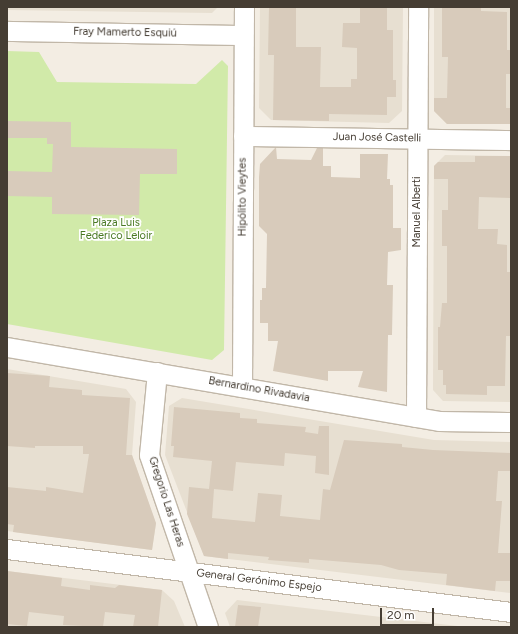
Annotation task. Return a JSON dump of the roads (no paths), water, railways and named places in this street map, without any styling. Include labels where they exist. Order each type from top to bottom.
[{"type":"street","name":"Hipólito Vieytes","points":[[242,387],[244,7]]},
{"type":"street","name":"Manuel Alberti","points":[[416,417],[418,7]]},
{"type":"street","name":"Fray Mamerto Esquiú","points":[[7,30],[244,35]]},
{"type":"street","name":"Juan José Castelli","points":[[243,136],[511,140]]},
{"type":"street","name":"Bernardino Rivadavia","points":[[7,347],[439,421],[511,422]]},
{"type":"street","name":"Gregorio Las Heras","points":[[157,372],[149,455],[208,627]]},
{"type":"street","name":"General Gerónimo Espejo","points":[[7,550],[511,612]]},
{"type":"park label","name":"Plaza Luis Federico Leloir","points":[[116,230]]}]
